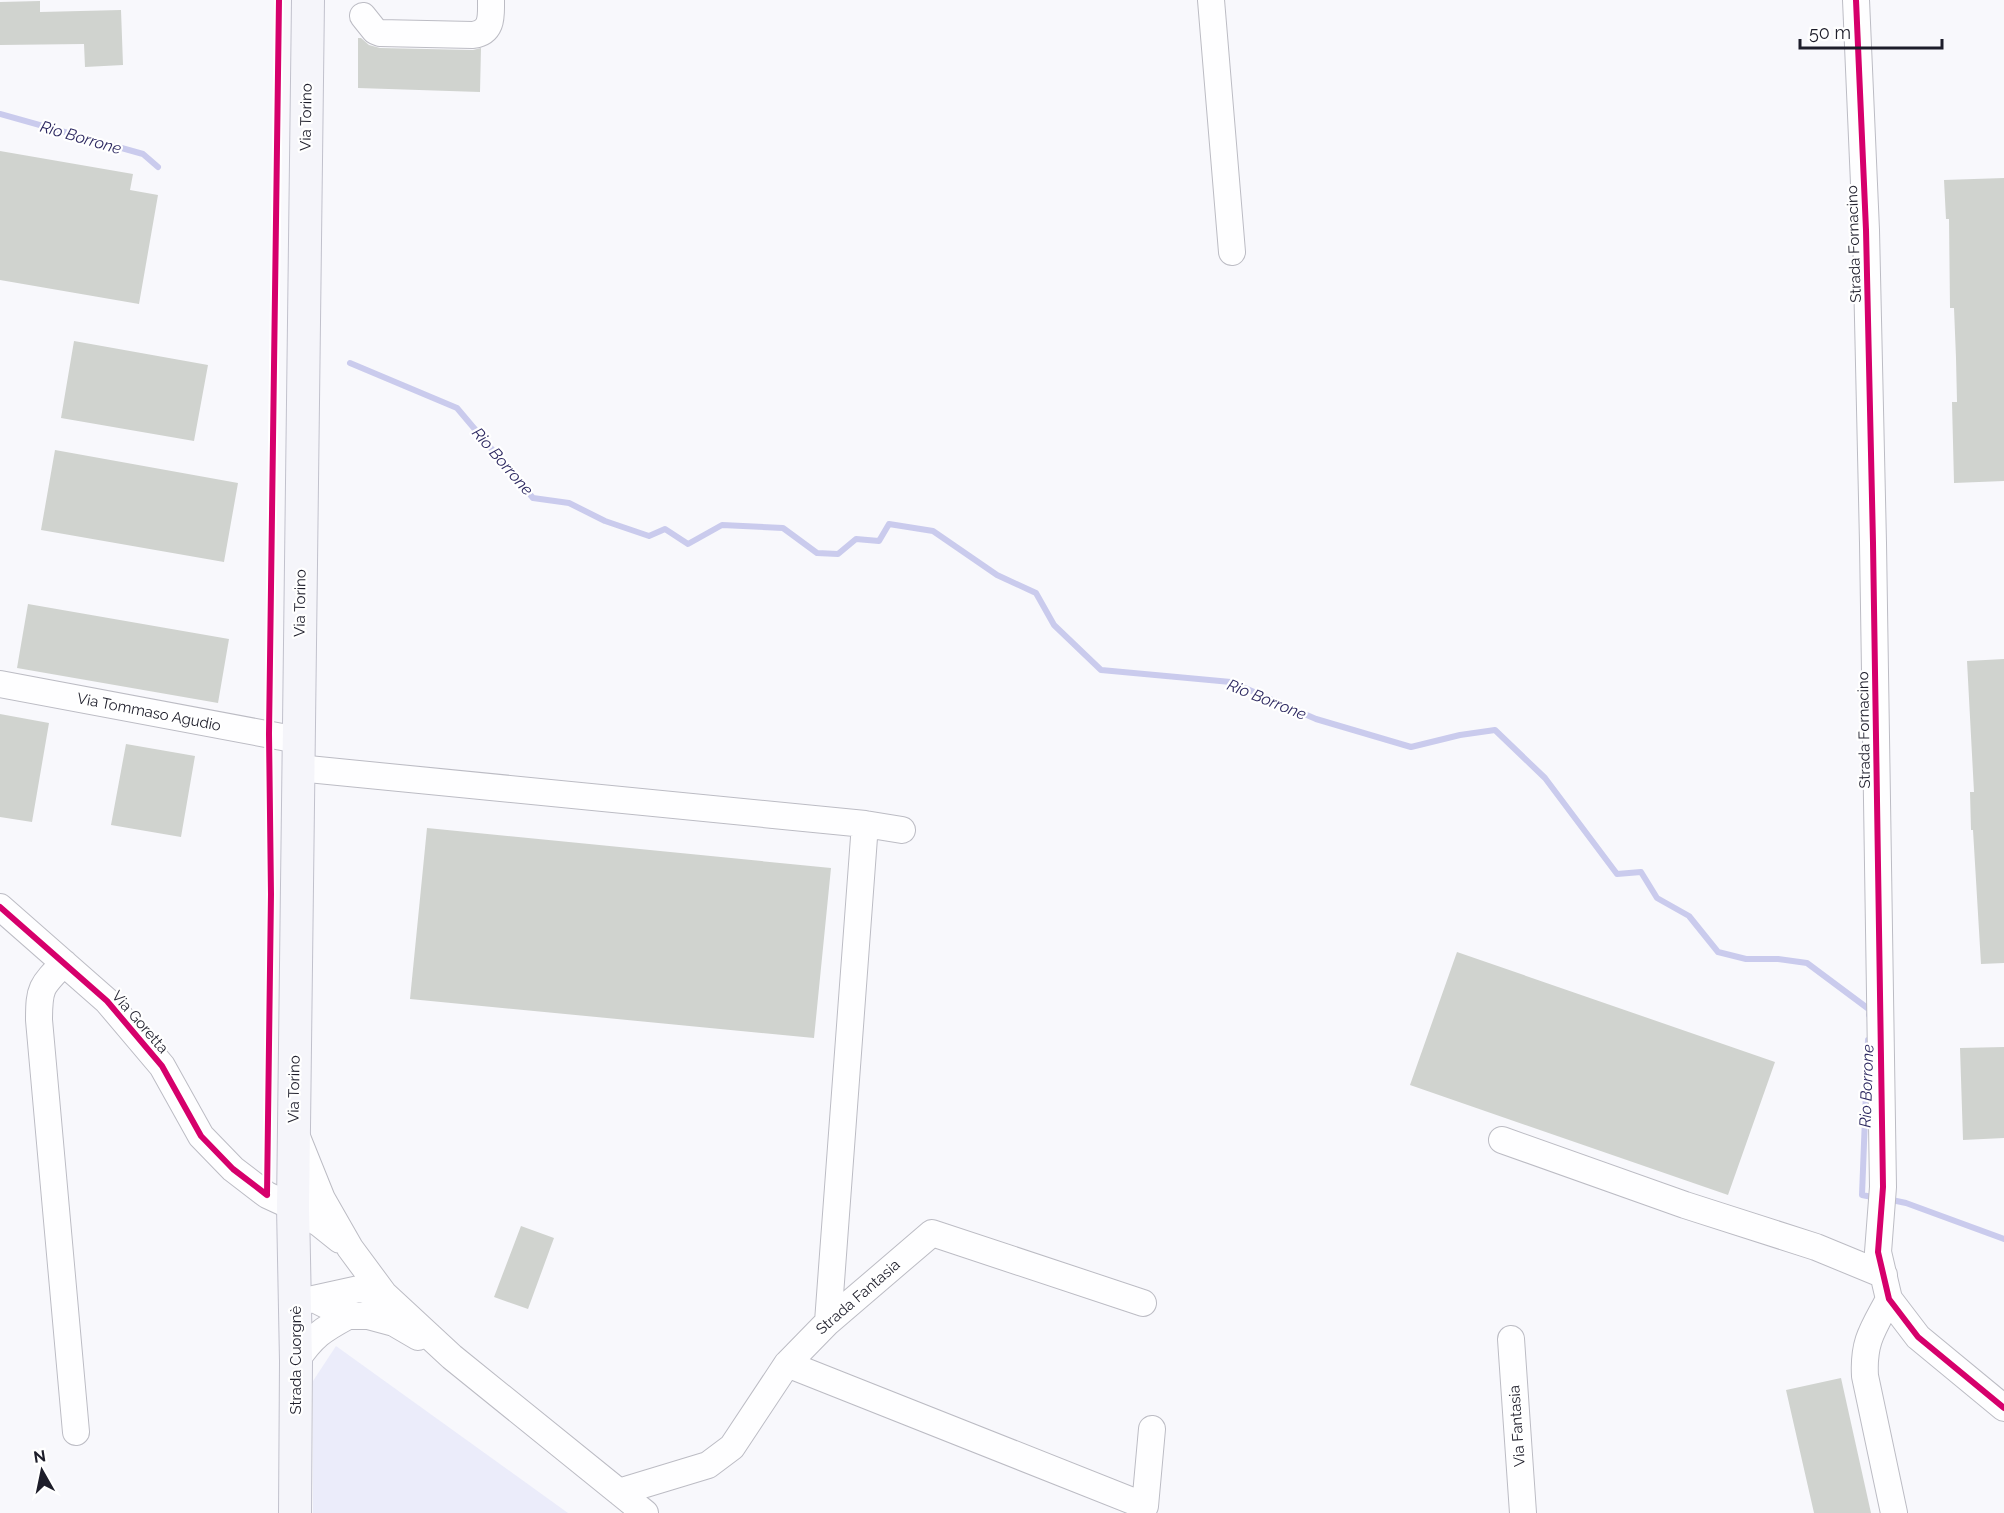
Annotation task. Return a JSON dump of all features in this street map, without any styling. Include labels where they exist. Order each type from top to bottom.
[{"type":"main road","name":"Via Torino","points":[[293,1207],[308,0]]},
{"type":"main road","name":"Strada Cuorgnè","points":[[293,1207],[306,1300],[296,1361],[296,1513]]},
{"type":"street","points":[[363,16],[375,31],[380,33],[473,35],[483,32],[488,27],[491,0]]},
{"type":"street","points":[[1211,0],[1232,252]]},
{"type":"street","name":"Strada Fornacino","points":[[1856,0],[1866,242],[1883,1187],[1878,1252],[1886,1287],[1918,1337],[2004,1408]]},
{"type":"street","name":"Via Tommaso Agudio","points":[[0,684],[298,754],[902,830]]},
{"type":"street","points":[[828,1322],[865,824]]},
{"type":"street","name":"Via Goretta","points":[[0,907],[107,1000],[162,1066],[201,1136],[233,1169],[267,1195],[293,1207]]},
{"type":"street","points":[[64,963],[49,978],[39,994],[39,1020],[76,1432]]},
{"type":"street","points":[[294,1128],[322,1199],[350,1248],[384,1294],[452,1357],[645,1513]]},
{"type":"street","points":[[1502,1140],[1685,1205],[1816,1247],[1886,1287],[1867,1342],[1864,1359],[1865,1376],[1894,1513]]},
{"type":"street","points":[[293,1207],[320,1224],[350,1248]]},
{"type":"street","name":"Strada Fantasia","points":[[619,1492],[708,1466],[732,1447],[787,1364],[828,1322],[932,1233],[1143,1303]]},
{"type":"street","points":[[306,1300],[359,1289],[384,1294]]},
{"type":"street","points":[[306,1300],[348,1316],[368,1316],[394,1323],[452,1357]]},
{"type":"street","points":[[296,1361],[320,1332],[348,1316]]},
{"type":"street","name":"Via Fantasia","points":[[1511,1339],[1523,1513]]},
{"type":"street","points":[[787,1364],[1145,1506],[1152,1429]]},
{"type":"shaded area","points":[[336,1346],[568,1513],[313,1513],[313,1381]]},
{"type":"building","points":[[40,1],[40,12],[121,10],[123,65],[85,67],[84,44],[0,45],[0,2]]},
{"type":"building","points":[[358,38],[369,45],[380,48],[473,50],[481,48],[480,92],[358,88]]},
{"type":"building","points":[[0,151],[133,174],[130,190],[158,195],[139,304],[0,280]]},
{"type":"building","points":[[2004,178],[2004,481],[1954,483],[1952,402],[1957,402],[1956,358],[1954,308],[1950,308],[1949,219],[1946,219],[1944,180]]},
{"type":"building","points":[[74,341],[208,365],[194,441],[61,418]]},
{"type":"building","points":[[55,450],[238,483],[224,562],[41,530]]},
{"type":"building","points":[[28,604],[229,639],[218,703],[17,668]]},
{"type":"building","points":[[2004,659],[2004,963],[1981,964],[1973,830],[1971,830],[1970,792],[1974,792],[1967,661]]},
{"type":"building","points":[[0,714],[49,723],[32,822],[0,817]]},
{"type":"building","points":[[126,744],[195,756],[181,837],[111,825]]},
{"type":"building","points":[[427,828],[831,868],[814,1038],[410,999]]},
{"type":"building","points":[[1457,952],[1775,1062],[1728,1195],[1410,1085]]},
{"type":"building","points":[[2004,1047],[2004,1138],[1963,1140],[1960,1048]]},
{"type":"building","points":[[521,1226],[554,1238],[528,1309],[494,1297]]},
{"type":"building","points":[[1841,1378],[1871,1513],[1814,1513],[1786,1390]]},
{"type":"waterway","name":"Rio Borrone","points":[[0,114],[143,154],[158,167]]},
{"type":"waterway","name":"Rio Borrone","points":[[350,363],[457,408],[533,498],[569,503],[605,521],[649,536],[665,529],[688,544],[722,525],[783,528],[817,553],[838,554],[856,539],[879,541],[889,524],[933,531],[997,575],[1036,593],[1054,625],[1101,670],[1231,682],[1316,719],[1411,747],[1460,735],[1495,730],[1545,778],[1617,874],[1641,872],[1657,898],[1689,916],[1718,952],[1746,959],[1778,959],[1807,963],[1870,1010],[1869,1015]]},
{"type":"waterway","name":"Rio Borrone","points":[[1868,1040],[1862,1195],[1877,1198]]},
{"type":"waterway","name":"Rio Borrone","points":[[1887,1199],[1906,1203],[2004,1239]]},
{"type":"cycle path","points":[[267,1195],[271,894],[269,734],[279,0]]},
{"type":"cycle path","points":[[1856,0],[1866,230],[1873,543],[1883,1187],[1878,1252],[1889,1299],[1918,1337],[2004,1408]]},
{"type":"cycle path","points":[[0,907],[107,1001],[162,1066],[201,1136],[233,1169],[267,1195]]}]
